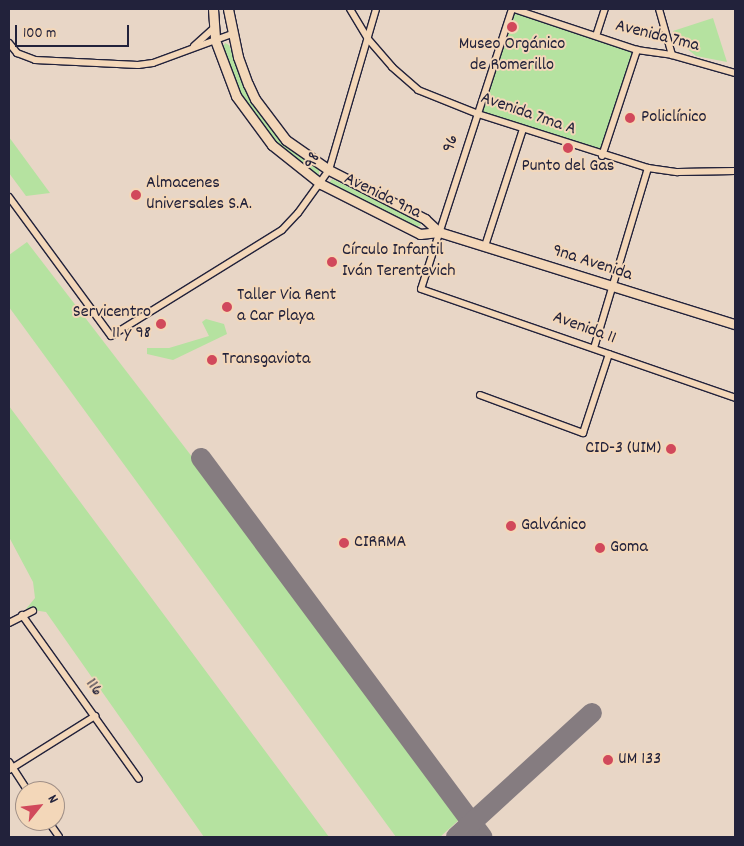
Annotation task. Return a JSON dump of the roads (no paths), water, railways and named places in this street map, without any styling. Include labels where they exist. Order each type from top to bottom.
[{"type":"main road","name":"Avenida 9na","points":[[213,9],[215,40],[236,96],[272,145],[320,184],[420,234],[440,232]]},
{"type":"main road","name":"Avenida 9na","points":[[228,9],[232,34],[248,84],[267,117],[286,140],[329,170],[394,206],[425,219],[440,232]]},
{"type":"main road","name":"9na Avenida","points":[[440,232],[612,288],[735,324]]},
{"type":"street","name":"Avenida 7ma A","points":[[350,9],[368,39],[392,68],[418,90],[478,114],[602,156],[648,168],[695,173],[735,171]]},
{"type":"street","name":"98","points":[[9,197],[111,336],[282,230],[320,184],[329,170],[376,9]]},
{"type":"street","name":"Avenida 7ma","points":[[513,9],[636,50],[672,55],[735,73]]},
{"type":"street","name":"96","points":[[421,289],[513,9]]},
{"type":"street","points":[[596,36],[605,9]]},
{"type":"street","points":[[659,9],[672,55]]},
{"type":"street","points":[[191,49],[213,28]]},
{"type":"street","points":[[9,43],[24,58],[91,65],[153,63],[232,34]]},
{"type":"street","points":[[602,156],[636,50]]},
{"type":"street","points":[[485,246],[523,129]]},
{"type":"street","points":[[594,348],[648,168]]},
{"type":"street","name":"Avenida 11","points":[[421,289],[735,398]]},
{"type":"street","points":[[480,395],[584,433],[609,354]]},
{"type":"street","points":[[9,623],[33,611]]},
{"type":"street","name":"116","points":[[22,615],[96,716],[139,779]]},
{"type":"street","points":[[20,781],[10,767],[96,716]]},
{"type":"place","name":"Museo Orgánico de Romerillo","points":[[512,27]]},
{"type":"place","name":"Policlínico","points":[[630,118]]},
{"type":"place","name":"Punto del Gas","points":[[568,148]]},
{"type":"place","name":"Almacenes Universales S.A.","points":[[136,195]]},
{"type":"place","name":"Círculo Infantil Iván Terentevich","points":[[332,262]]},
{"type":"place","name":"Taller Via Rent a Car Playa","points":[[227,307]]},
{"type":"place","name":"Servicentro 11 y 98","points":[[161,324]]},
{"type":"place","name":"Transgaviota","points":[[212,360]]},
{"type":"place","name":"CID-3 (UIM)","points":[[671,449]]},
{"type":"place","name":"Galvánico","points":[[511,526]]},
{"type":"place","name":"CIRRMA","points":[[344,543]]},
{"type":"place","name":"Goma","points":[[600,548]]},
{"type":"place","name":"UM 133","points":[[608,760]]}]
